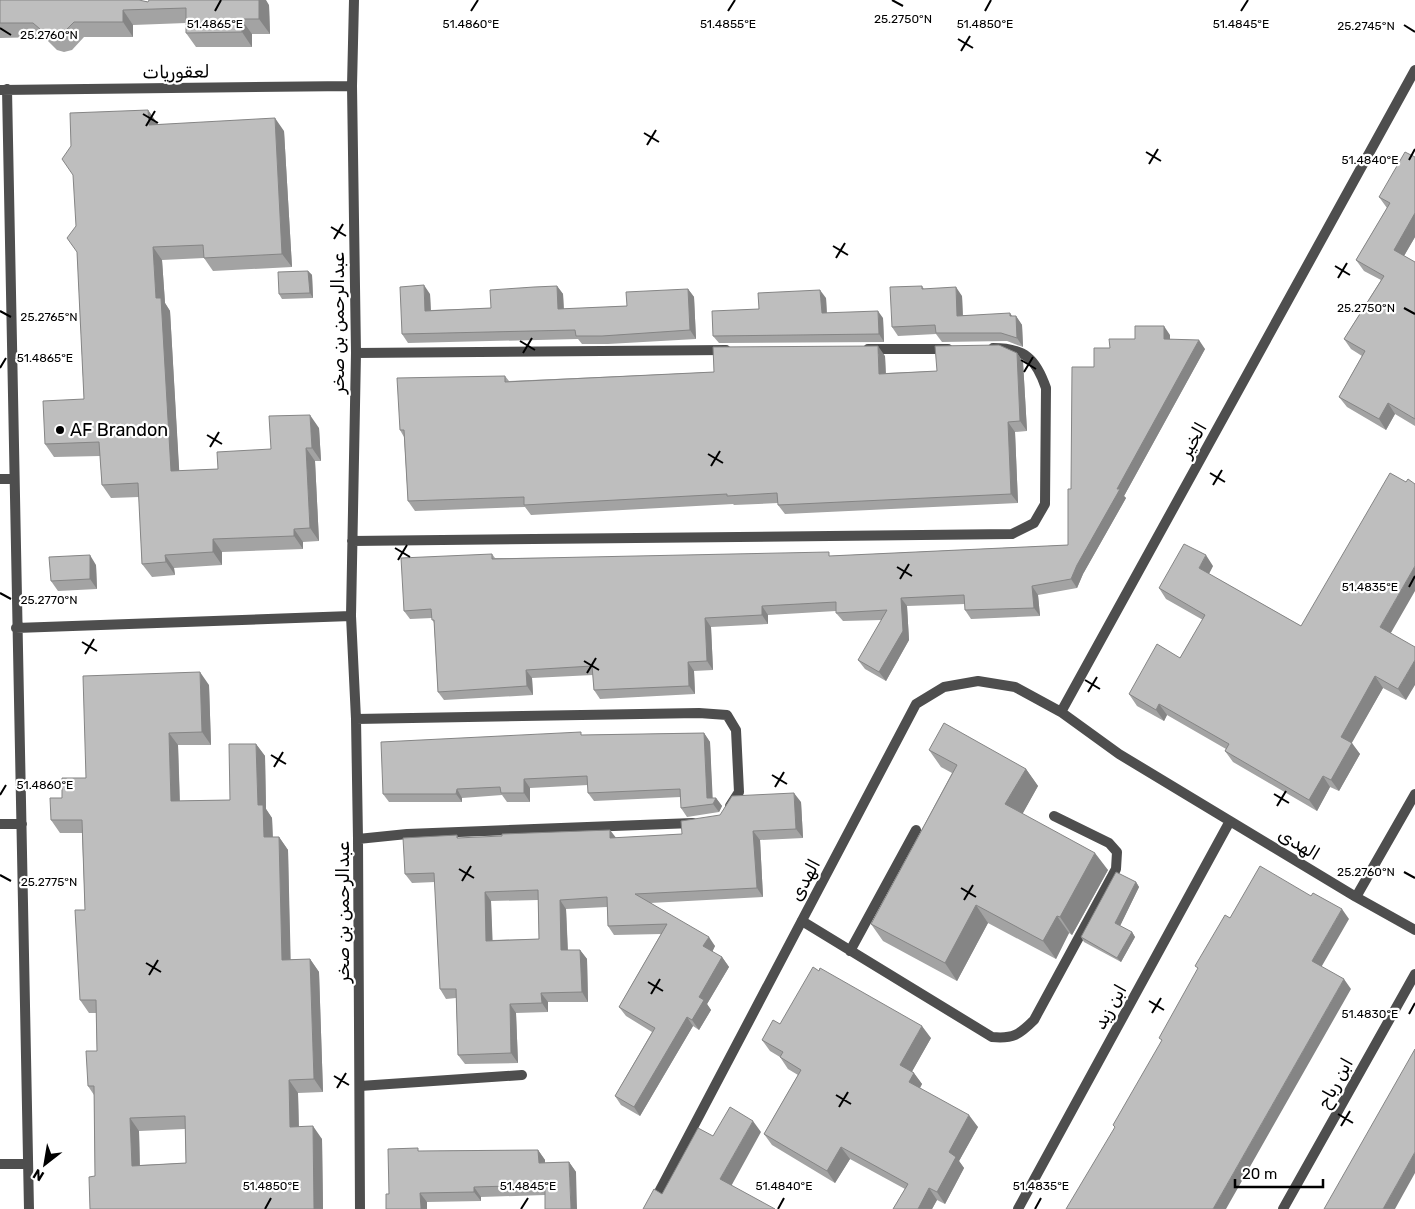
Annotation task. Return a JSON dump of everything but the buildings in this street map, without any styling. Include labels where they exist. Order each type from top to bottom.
[{"type":"street","name":"عبدالرحمن بن صخر","points":[[354,0],[352,86],[356,353],[351,616],[356,719],[358,839],[360,1209]]},
{"type":"street","name":"الخير","points":[[1060,712],[1415,70]]},
{"type":"street","name":"لعقوريات","points":[[3,89],[352,86]]},
{"type":"street","points":[[3,89],[14,478],[29,1209]]},
{"type":"street","points":[[352,541],[1012,534],[1034,523],[1045,504],[1046,388],[1040,371],[1029,356],[1007,348],[978,349]]},
{"type":"street","points":[[859,349],[958,349]]},
{"type":"street","points":[[356,353],[741,350]]},
{"type":"street","points":[[0,479],[14,478]]},
{"type":"street","points":[[16,628],[351,616]]},
{"type":"street","name":"الهدى","points":[[650,1209],[916,704],[944,687],[978,681],[1015,687],[1060,712],[1119,754],[1168,784],[1356,897],[1415,930]]},
{"type":"street","points":[[356,719],[699,713],[727,715],[736,730],[739,792],[723,818]]},
{"type":"street","points":[[1356,897],[1415,794]]},
{"type":"street","points":[[802,920],[992,1037],[1008,1038],[1022,1031],[1034,1020],[1116,869],[1116,852],[1109,843],[1054,816]]},
{"type":"street","points":[[358,839],[407,834],[708,821]]},
{"type":"street","name":"ابن زيد","points":[[1018,1209],[1230,821]]},
{"type":"street","points":[[0,824],[22,824]]},
{"type":"street","points":[[850,951],[916,830]]},
{"type":"street","name":"ابن رباح","points":[[1283,1209],[1415,974]]},
{"type":"street","points":[[360,1086],[522,1075]]},
{"type":"street","points":[[0,1164],[28,1164]]},
{"type":"place","name":"AF Brandon","points":[[60,430]]}]
